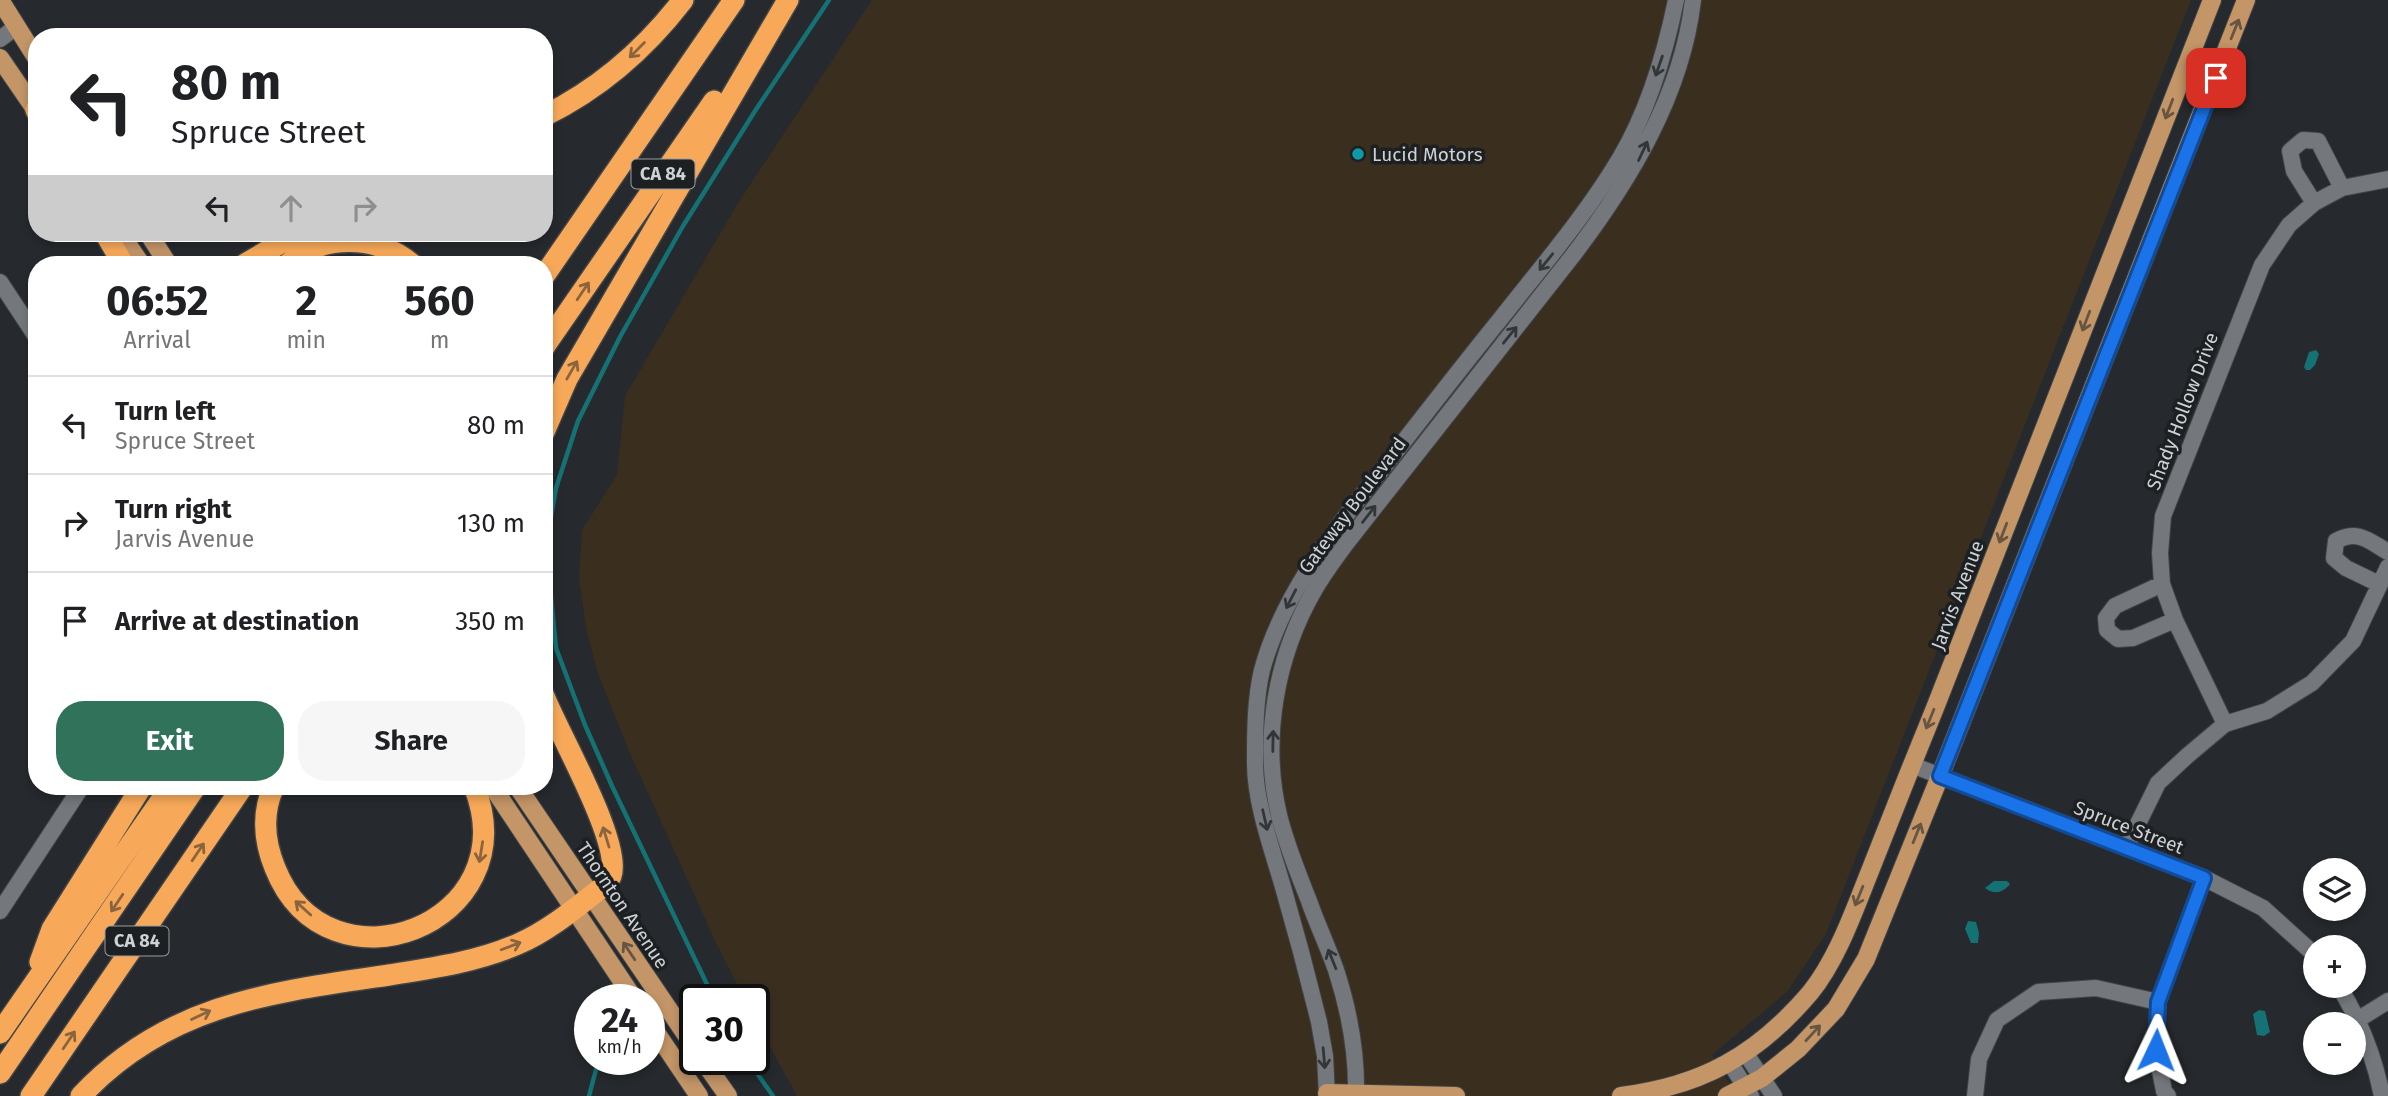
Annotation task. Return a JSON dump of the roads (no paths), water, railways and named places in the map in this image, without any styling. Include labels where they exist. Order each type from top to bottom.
[{"type":"highway","points":[[553,111],[599,83],[633,55],[683,0]]},
{"type":"highway","name":"CA 84","points":[[553,239],[718,0]]},
{"type":"highway","name":"CA 84","points":[[553,263],[734,0]]},
{"type":"highway","points":[[553,411],[567,379],[785,0]]},
{"type":"highway","name":"CA 84","points":[[553,334],[785,0]]},
{"type":"highway","points":[[259,256],[283,242]]},
{"type":"highway","points":[[297,256],[322,245],[344,242]]},
{"type":"highway","points":[[358,242],[380,245],[402,256]]},
{"type":"highway","points":[[81,1096],[96,1080],[141,1046],[212,1009],[293,989],[446,966],[483,957],[518,944],[547,928],[605,885],[612,875],[608,842],[599,814],[553,715]]},
{"type":"highway","points":[[32,985],[52,929],[136,795]]},
{"type":"highway","name":"CA 84","points":[[0,1033],[165,795]]},
{"type":"highway","name":"CA 84","points":[[0,1073],[190,795]]},
{"type":"highway","name":"CA 84","points":[[31,1096],[237,795]]},
{"type":"highway","points":[[270,795],[265,827],[270,856],[280,882],[299,907],[325,925],[354,936],[386,937],[417,929],[446,913],[466,890],[480,863],[484,833],[482,804],[478,795]]},
{"type":"main road","points":[[0,0],[28,45]]},
{"type":"main road","name":"Jarvis Avenue","points":[[1621,1096],[1646,1093],[1696,1077],[1746,1054],[1777,1028],[1812,991],[1839,945],[2212,0]]},
{"type":"main road","points":[[1727,1096],[1748,1092],[1798,1049],[1836,1009],[1866,959],[2246,0]]},
{"type":"main road","points":[[0,58],[28,99]]},
{"type":"main road","name":"Thornton Avenue","points":[[499,795],[679,1027]]},
{"type":"main road","name":"Thornton Avenue","points":[[522,795],[626,984]]},
{"type":"main road","points":[[665,1046],[699,1096]]},
{"type":"main road","points":[[713,1075],[728,1096]]},
{"type":"main road","points":[[1327,1094],[1456,1096]]},
{"type":"street","name":"Gateway Boulevard","points":[[1327,1094],[1325,1056],[1319,1022],[1263,815],[1255,767],[1256,722],[1262,673],[1278,625],[1301,579],[1324,545],[1449,382],[1561,244],[1593,201],[1621,156],[1644,109],[1662,57],[1676,0]]},
{"type":"street","name":"Gateway Boulevard","points":[[1356,1095],[1354,1054],[1336,971],[1291,855],[1279,814],[1272,765],[1273,723],[1279,676],[1293,632],[1315,588],[1345,545],[1607,211],[1636,164],[1660,115],[1679,61],[1693,0]]},
{"type":"street","points":[[0,38],[16,27]]},
{"type":"street","points":[[2314,203],[2294,171],[2290,150],[2303,140],[2318,141],[2342,188]]},
{"type":"street","name":"Shady Hollow Drive","points":[[2225,724],[2175,620],[2162,584],[2160,553],[2163,516],[2262,265],[2289,225],[2314,203],[2342,188],[2388,179]]},
{"type":"street","points":[[0,282],[28,324]]},
{"type":"street","points":[[2379,584],[2346,568],[2334,558],[2336,541],[2348,534],[2361,536],[2388,552]]},
{"type":"street","points":[[2126,848],[2158,783],[2225,724],[2267,711],[2312,683],[2353,640],[2388,567]]},
{"type":"street","points":[[2162,584],[2115,606],[2106,618],[2106,630],[2118,639],[2133,638],[2175,620]]},
{"type":"street","name":"Spruce Street","points":[[1912,765],[2204,878],[2263,908],[2303,945]]},
{"type":"street","points":[[0,911],[76,795]]},
{"type":"street","points":[[2168,1096],[2164,1091],[2156,1050],[2158,1002],[2204,878]]},
{"type":"street","points":[[1975,1096],[1979,1059],[1997,1020],[2038,992],[2096,988],[2158,1002]]},
{"type":"street","points":[[2366,1015],[2388,1001]]},
{"type":"street","points":[[2366,1040],[2382,1096]]},
{"type":"street","points":[[1746,1054],[1774,1096]]},
{"type":"street","points":[[1730,1063],[1748,1092]]},
{"type":"water","points":[[2316,350],[2319,354],[2315,365],[2306,370],[2304,367],[2309,352]]},
{"type":"water","points":[[1994,881],[2007,881],[2010,884],[1998,892],[1985,888]]},
{"type":"water","points":[[1968,921],[1976,922],[1978,943],[1971,943],[1965,929]]},
{"type":"water","points":[[2259,1010],[2265,1011],[2270,1032],[2264,1036],[2257,1035],[2253,1014]]},
{"type":"waterway","points":[[553,505],[578,421],[620,337],[683,226],[829,0]]},
{"type":"waterway","points":[[553,617],[556,648],[585,725],[707,984]]},
{"type":"waterway","points":[[589,1096],[595,1075]]},
{"type":"waterway","points":[[758,1075],[773,1096]]},
{"type":"place","name":"Lucid Motors","points":[[1358,154]]}]
